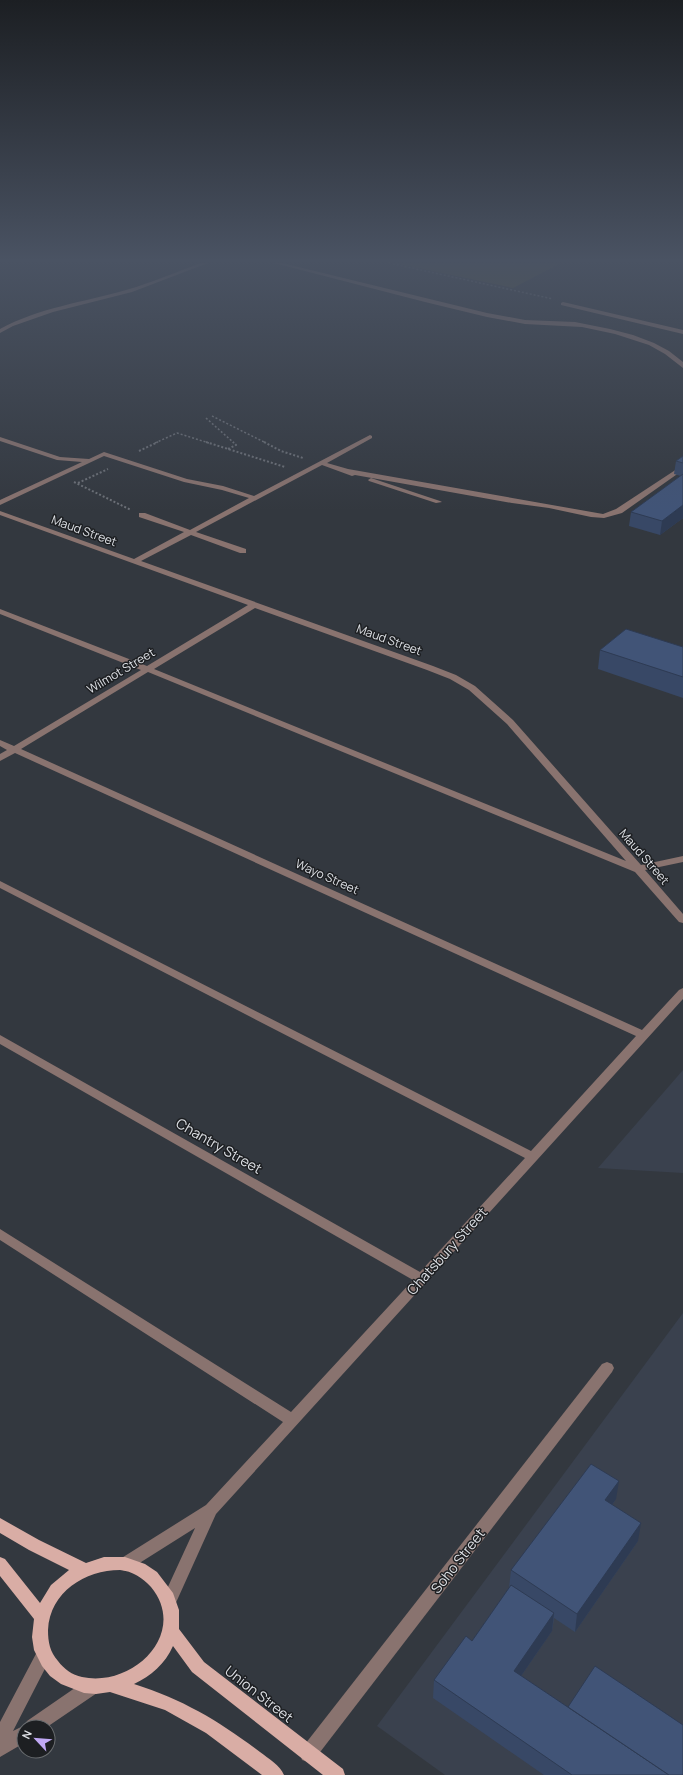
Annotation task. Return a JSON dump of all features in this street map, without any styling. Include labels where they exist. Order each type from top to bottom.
[{"type":"main road","points":[[0,1525],[34,1545],[83,1570]]},
{"type":"main road","points":[[0,1564],[41,1616]]},
{"type":"main road","points":[[104,1564],[125,1564],[144,1571],[160,1584],[169,1602],[172,1622],[167,1643],[154,1662],[136,1678],[114,1686],[92,1687],[71,1682],[55,1670],[44,1655],[39,1636],[41,1616],[50,1597],[64,1581],[83,1570],[104,1564]]},
{"type":"main road","name":"Union Street","points":[[170,1630],[198,1667],[308,1754],[337,1775]]},
{"type":"main road","points":[[114,1686],[168,1704],[198,1719],[228,1738],[276,1775]]},
{"type":"street","points":[[654,346],[678,360],[683,366]]},
{"type":"street","points":[[134,562],[370,437]]},
{"type":"street","points":[[0,440],[59,459],[90,460]]},
{"type":"street","points":[[0,503],[104,454],[186,481],[218,486],[255,498]]},
{"type":"street","points":[[321,463],[347,471],[512,501],[554,507],[591,515],[604,516],[619,511],[683,467]]},
{"type":"street","points":[[347,471],[349,474],[438,502]]},
{"type":"street","name":"Maud Street","points":[[0,513],[430,668],[453,677],[472,688],[490,702],[531,744],[637,869],[683,920]]},
{"type":"street","points":[[142,515],[243,551]]},
{"type":"street","name":"Wilmot Street","points":[[0,758],[254,605]]},
{"type":"street","points":[[0,611],[637,869],[683,859]]},
{"type":"street","name":"Wayo Street","points":[[0,743],[643,1035]]},
{"type":"street","points":[[0,884],[533,1157]]},
{"type":"street","name":"Chatsbury Street","points":[[125,1564],[211,1510],[683,992]]},
{"type":"street","name":"Chantry Street","points":[[0,1039],[422,1278]]},
{"type":"street","points":[[0,1234],[293,1421]]},
{"type":"street","name":"Soho Street","points":[[308,1754],[607,1368]]},
{"type":"street","name":"Chatsbury Street","points":[[169,1602],[211,1510]]},
{"type":"street","points":[[0,1739],[44,1655]]},
{"type":"street","points":[[45,1719],[92,1687]]},
{"type":"street","points":[[0,1749],[16,1738]]},
{"type":"path","points":[[212,416],[281,451],[309,459]]},
{"type":"path","points":[[206,418],[236,445],[228,449]]},
{"type":"path","points":[[135,453],[177,433],[292,469]]},
{"type":"path","points":[[78,484],[109,469]]},
{"type":"path","points":[[69,479],[142,515]]},
{"type":"shaded area","points":[[683,1070],[683,1173],[598,1168]]},
{"type":"shaded area","points":[[683,1313],[683,1775],[445,1775],[377,1726]]},
{"type":"building","points":[[683,456],[683,463],[676,461]]},
{"type":"building","points":[[683,474],[683,505],[662,521],[631,512]]},
{"type":"building","points":[[626,629],[683,647],[683,677],[600,650]]},
{"type":"building","points":[[591,1464],[619,1481],[605,1500],[641,1523],[577,1614],[511,1570]]},
{"type":"building","points":[[511,1585],[554,1613],[514,1671],[669,1775],[572,1775],[434,1680],[466,1636],[472,1641]]},
{"type":"building","points":[[595,1666],[683,1725],[683,1775],[669,1775],[568,1707]]}]
